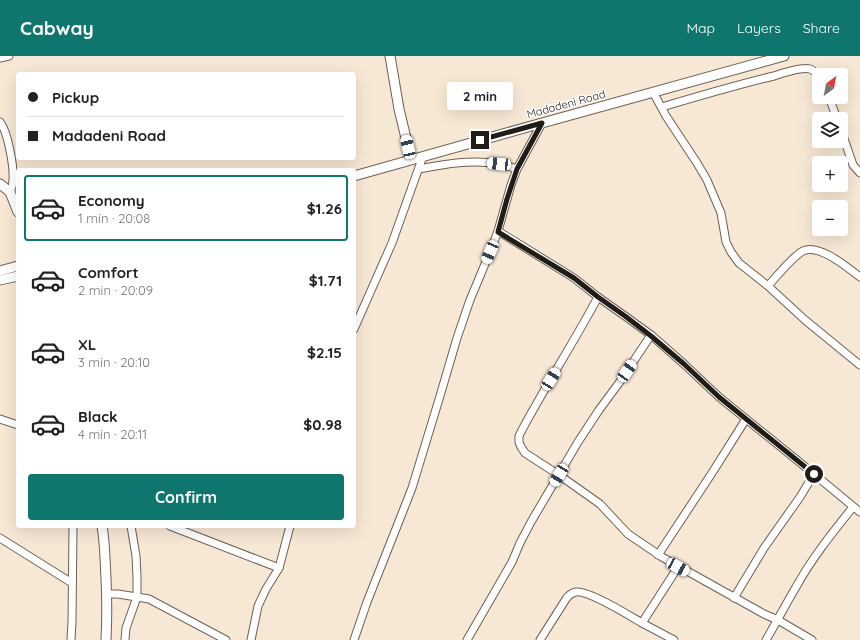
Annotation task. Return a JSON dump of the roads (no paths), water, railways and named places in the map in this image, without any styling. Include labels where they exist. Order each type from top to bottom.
[{"type":"street","points":[[0,58],[9,56]]},
{"type":"street","points":[[390,56],[399,109],[411,159]]},
{"type":"street","name":"Madadeni Road","points":[[356,175],[784,56]]},
{"type":"street","points":[[662,107],[730,86],[793,71],[812,70]]},
{"type":"street","points":[[653,92],[707,180],[721,213],[726,242],[739,263],[860,365]]},
{"type":"street","points":[[0,122],[5,131],[11,159],[13,179],[10,192]]},
{"type":"street","points":[[354,640],[366,602],[410,494],[457,338],[498,232],[517,169],[542,123]]},
{"type":"street","points":[[848,145],[860,173]]},
{"type":"street","points":[[356,324],[392,243],[423,156]]},
{"type":"street","points":[[418,169],[454,163],[471,162],[499,164],[517,169]]},
{"type":"street","points":[[0,184],[10,192],[16,207]]},
{"type":"street","points":[[498,232],[574,278],[651,336],[719,397],[860,512]]},
{"type":"street","points":[[768,286],[797,255],[804,250],[815,250],[822,252],[859,274]]},
{"type":"street","points":[[0,271],[16,267]]},
{"type":"street","points":[[0,280],[16,276]]},
{"type":"street","points":[[598,297],[527,420],[519,436],[521,447],[525,453],[600,504],[628,534],[658,554],[678,567],[764,614],[778,620],[812,640]]},
{"type":"street","points":[[467,640],[512,562],[531,522],[588,426],[651,336]]},
{"type":"street","points":[[0,419],[16,424]]},
{"type":"street","points":[[658,554],[746,419]]},
{"type":"street","points":[[734,598],[764,548],[800,497],[814,474]]},
{"type":"street","points":[[766,640],[796,586],[816,555],[853,507]]},
{"type":"street","points":[[71,640],[73,528]]},
{"type":"street","points":[[102,528],[107,594],[106,640]]},
{"type":"street","points":[[125,640],[126,628],[137,597],[136,556],[131,528]]},
{"type":"street","points":[[175,528],[279,568]]},
{"type":"street","points":[[251,640],[258,606],[266,589],[279,568],[289,528]]},
{"type":"street","points":[[0,538],[72,583]]},
{"type":"street","points":[[642,622],[678,567]]},
{"type":"street","points":[[540,640],[568,596],[576,592],[585,593],[614,606],[674,640]]},
{"type":"street","points":[[107,594],[142,597],[156,602],[226,640]]}]
